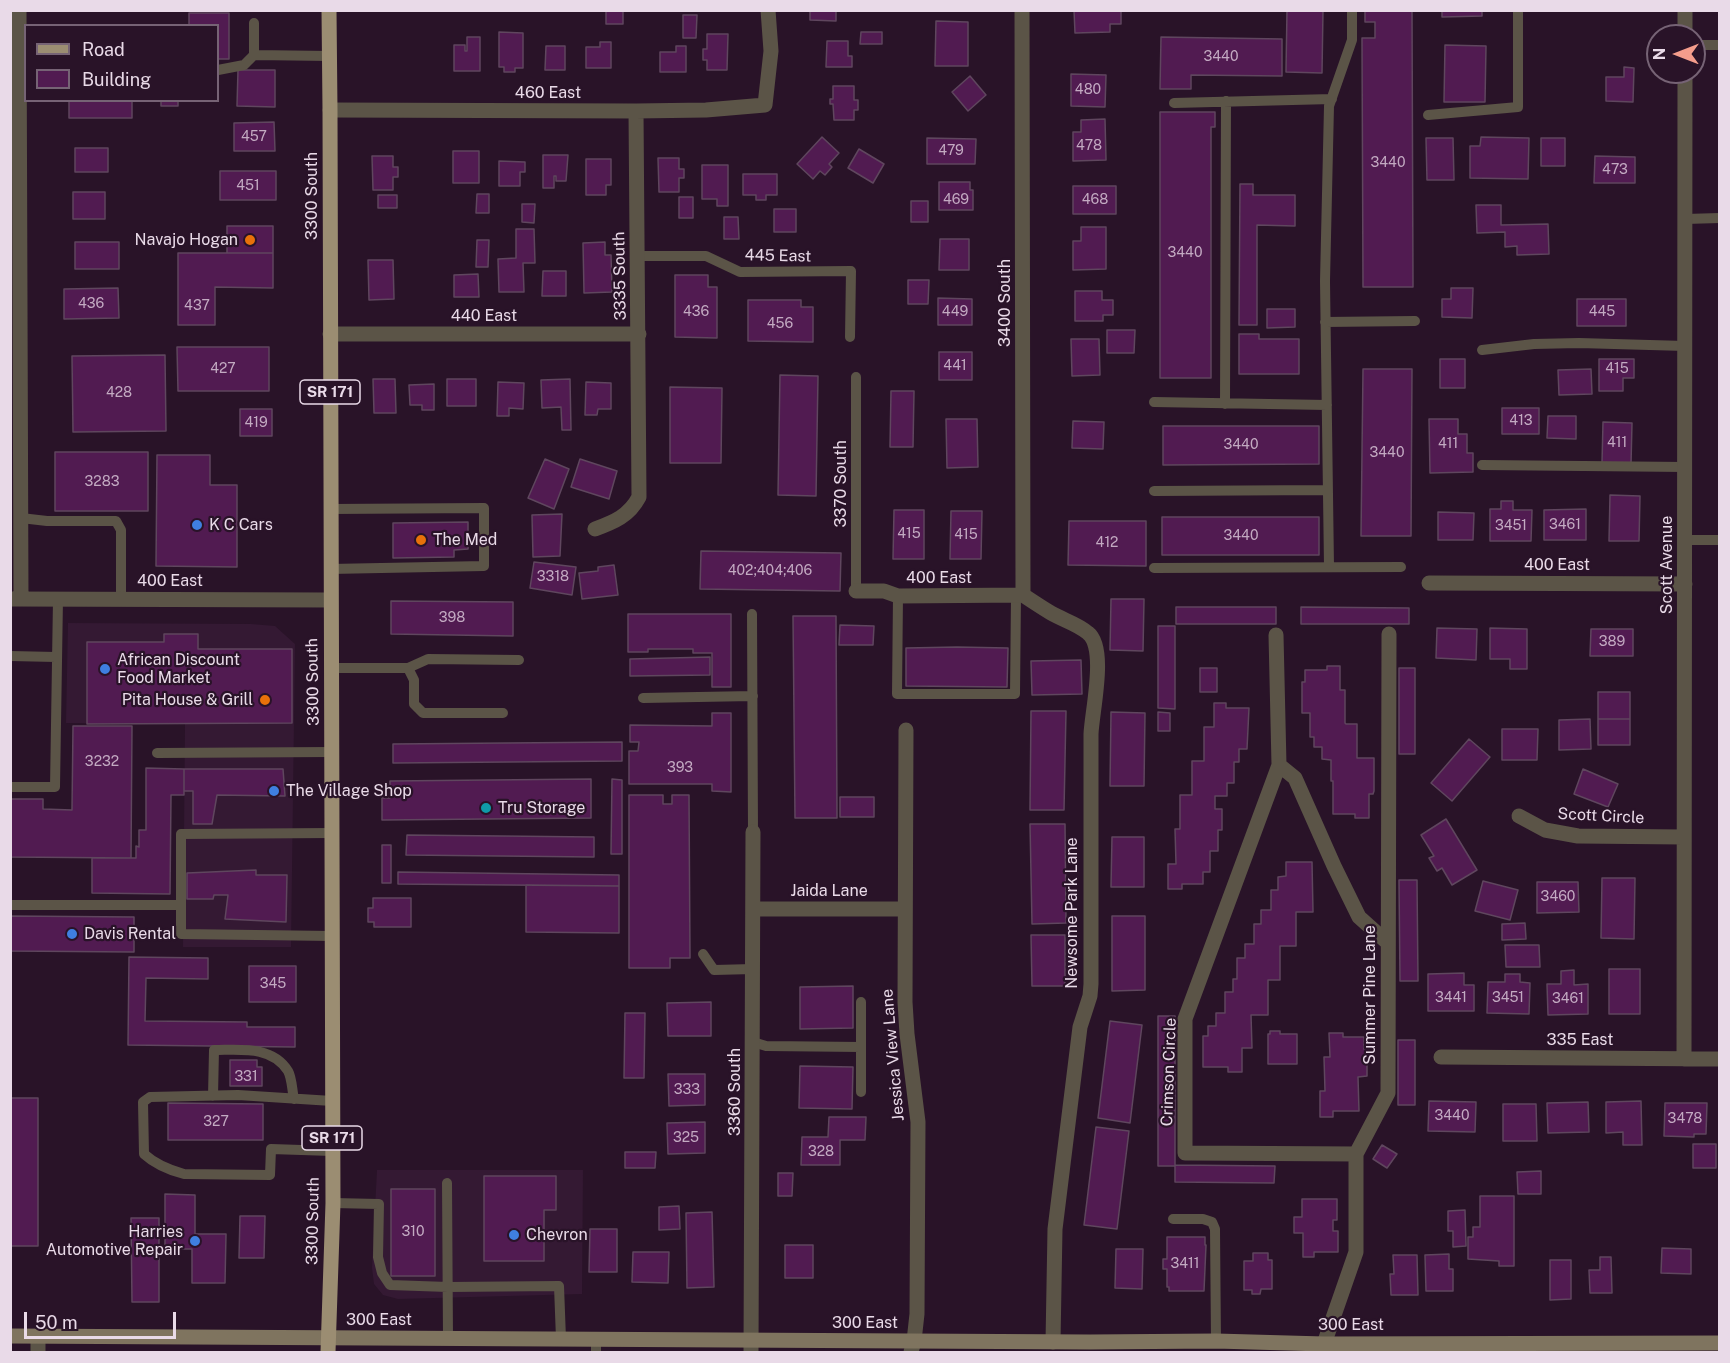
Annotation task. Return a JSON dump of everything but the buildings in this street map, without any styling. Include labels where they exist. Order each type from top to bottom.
[{"type":"main road","name":"3300 South","points":[[328,10],[333,1203],[328,1346]]},
{"type":"street","points":[[16,599],[21,518],[19,10]]},
{"type":"street","name":"460 East","points":[[330,110],[636,111],[706,110],[765,105],[771,51],[768,10]]},
{"type":"street","name":"3400 South","points":[[1019,595],[1022,10]]},
{"type":"street","name":"Scott Avenue","points":[[1684,1059],[1685,84]]},
{"type":"street","name":"3335 South","points":[[595,529],[614,522],[634,507],[639,497],[636,111]]},
{"type":"street","name":"440 East","points":[[330,334],[639,334]]},
{"type":"street","name":"400 East","points":[[1429,583],[1685,584]]},
{"type":"street","name":"400 East","points":[[856,591],[884,591],[898,596],[1019,595]]},
{"type":"street","name":"Newsome Park Lane","points":[[1019,595],[1089,633],[1096,649],[1097,694],[1092,714],[1091,734],[1091,984],[1090,996],[1080,1027],[1054,1229],[1053,1342]]},
{"type":"street","name":"400 East","points":[[16,599],[330,600]]},
{"type":"street","name":"Summer Pine Lane","points":[[1324,1344],[1356,1252],[1356,1154],[1388,1093],[1389,633]]},
{"type":"street","name":"Crimson Circle","points":[[1276,635],[1279,765],[1185,1019],[1185,1153],[1356,1154]]},
{"type":"street","name":"Jessica View Lane","points":[[906,730],[905,1018],[918,1122],[917,1314],[912,1347]]},
{"type":"street","points":[[1279,765],[1295,778],[1359,917],[1388,943]]},
{"type":"street","name":"Scott Circle","points":[[1519,816],[1545,831],[1578,836],[1684,837]]},
{"type":"street","name":"3360 South","points":[[752,1347],[753,832]]},
{"type":"street","name":"Jaida Lane","points":[[753,909],[905,909]]},
{"type":"street","name":"335 East","points":[[1441,1057],[1719,1059]]},
{"type":"street","name":"300 East","points":[[10,1336],[328,1346],[448,1338],[561,1339],[596,1346],[752,1347],[912,1347],[1053,1342],[1090,1347],[1188,1347],[1216,1341],[1607,1348],[1719,1343]]},
{"type":"street","points":[[38,1336],[38,1353]]},
{"type":"lane","points":[[1329,566],[1325,281],[1329,106],[1352,40],[1352,10]]},
{"type":"lane","points":[[1428,115],[1518,107],[1518,10]]},
{"type":"lane","points":[[219,70],[244,65],[254,55],[254,23]]},
{"type":"lane","points":[[254,55],[329,56]]},
{"type":"lane","points":[[1174,103],[1332,99]]},
{"type":"lane","points":[[1225,404],[1226,101]]},
{"type":"lane","points":[[1685,219],[1719,218]]},
{"type":"lane","name":"445 East","points":[[637,256],[706,256],[740,272],[851,271],[850,337]]},
{"type":"lane","points":[[1325,322],[1415,321]]},
{"type":"lane","points":[[1482,350],[1534,344],[1578,343],[1685,346]]},
{"type":"lane","name":"3370 South","points":[[856,377],[856,591]]},
{"type":"lane","points":[[1154,402],[1327,405]]},
{"type":"lane","points":[[1482,465],[1685,467]]},
{"type":"lane","points":[[1154,491],[1328,490]]},
{"type":"lane","points":[[330,509],[484,508],[484,566],[330,569]]},
{"type":"lane","points":[[21,518],[47,521],[116,521],[121,530],[121,599]]},
{"type":"lane","points":[[1685,540],[1719,540]]},
{"type":"lane","points":[[1154,568],[1401,567]]},
{"type":"lane","points":[[898,596],[897,694],[1015,694],[1019,595]]},
{"type":"lane","points":[[10,787],[55,787],[58,599]]},
{"type":"lane","points":[[752,614],[753,832]]},
{"type":"lane","points":[[10,656],[56,657]]},
{"type":"lane","points":[[331,668],[408,668],[428,659],[519,660]]},
{"type":"lane","points":[[408,668],[414,680],[414,704],[423,712],[502,713]]},
{"type":"lane","points":[[643,698],[753,696]]},
{"type":"lane","points":[[157,753],[332,752]]},
{"type":"lane","points":[[332,833],[181,834],[181,934],[332,936]]},
{"type":"lane","points":[[10,905],[181,905]]},
{"type":"lane","points":[[703,954],[714,970],[753,969]]},
{"type":"lane","points":[[861,1002],[861,1092]]},
{"type":"lane","points":[[753,1042],[766,1046],[861,1047]]},
{"type":"lane","points":[[213,1096],[214,1050],[257,1051],[274,1057],[289,1073],[294,1099]]},
{"type":"lane","points":[[332,1101],[238,1095],[150,1097],[143,1102],[144,1154],[154,1163],[174,1172],[270,1175],[271,1149],[332,1151]]},
{"type":"lane","points":[[447,1183],[448,1338]]},
{"type":"lane","points":[[333,1203],[379,1204],[378,1257],[382,1273],[390,1285],[559,1287],[561,1339]]},
{"type":"lane","points":[[1173,1218],[1203,1218],[1212,1222],[1215,1229],[1216,1341]]},
{"type":"shaded area","points":[[68,623],[275,626],[295,644],[291,947],[183,947],[185,724],[66,723]]},
{"type":"shaded area","points":[[377,1170],[583,1170],[582,1294],[398,1299],[383,1295],[374,1284],[372,1268]]},
{"type":"place","name":"Navajo Hogan","points":[[250,240]]},
{"type":"place","name":"K C Cars","points":[[197,525]]},
{"type":"place","name":"The Med","points":[[421,540]]},
{"type":"place","name":"African Discount Food Market","points":[[105,669]]},
{"type":"place","name":"Pita House & Grill","points":[[265,700]]},
{"type":"place","name":"The Village Shop","points":[[274,791]]},
{"type":"place","name":"Tru Storage","points":[[486,808]]},
{"type":"place","name":"Davis Rental","points":[[72,934]]},
{"type":"place","name":"Chevron","points":[[514,1235]]},
{"type":"place","name":"Harries Automotive Repair","points":[[195,1241]]}]
